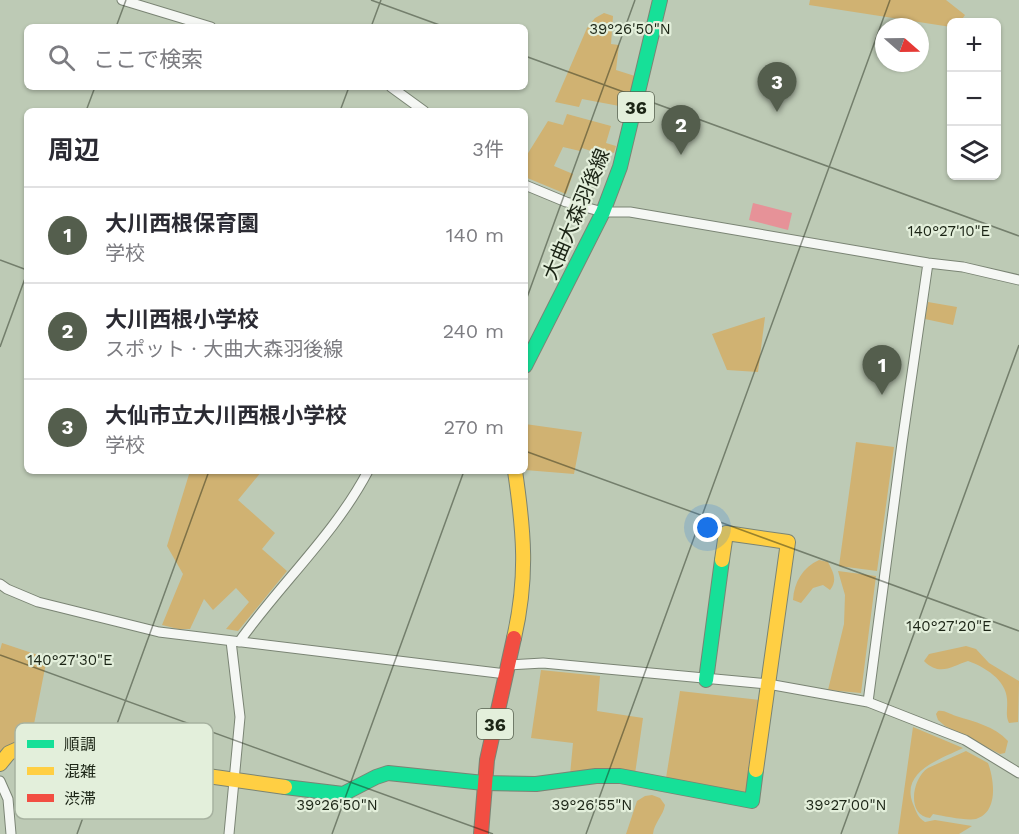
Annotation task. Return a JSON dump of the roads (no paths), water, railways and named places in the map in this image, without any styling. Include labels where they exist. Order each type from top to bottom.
[{"type":"street","points":[[123,0],[200,24]]},
{"type":"street","name":"大曲大森羽後線","points":[[528,360],[603,212],[621,167],[660,0]]},
{"type":"street","points":[[395,90],[420,108]]},
{"type":"street","points":[[528,186],[566,202],[603,212],[630,212],[963,267],[1019,280]]},
{"type":"street","points":[[868,702],[928,263]]},
{"type":"street","points":[[229,834],[240,717],[235,641],[356,494],[366,474]]},
{"type":"street","name":"36","points":[[480,834],[483,783],[518,620],[524,576],[523,527],[515,474]]},
{"type":"street","points":[[213,777],[343,794],[354,790],[378,774],[388,773],[483,783],[536,784],[596,776],[620,776],[752,801],[788,542],[726,533],[706,680]]},
{"type":"street","points":[[0,584],[38,602],[148,629],[235,641],[507,670],[543,663],[768,684],[868,702],[965,740],[1019,773]]},
{"type":"street","points":[[0,764],[9,753],[15,750]]},
{"type":"street","points":[[0,781],[8,799],[11,834]]},
{"type":"place","name":"大仙市立大川西根小学校","points":[[777,112]]},
{"type":"place","name":"大川西根小学校","points":[[681,155]]},
{"type":"place","name":"大川西根保育園","points":[[882,395]]}]
